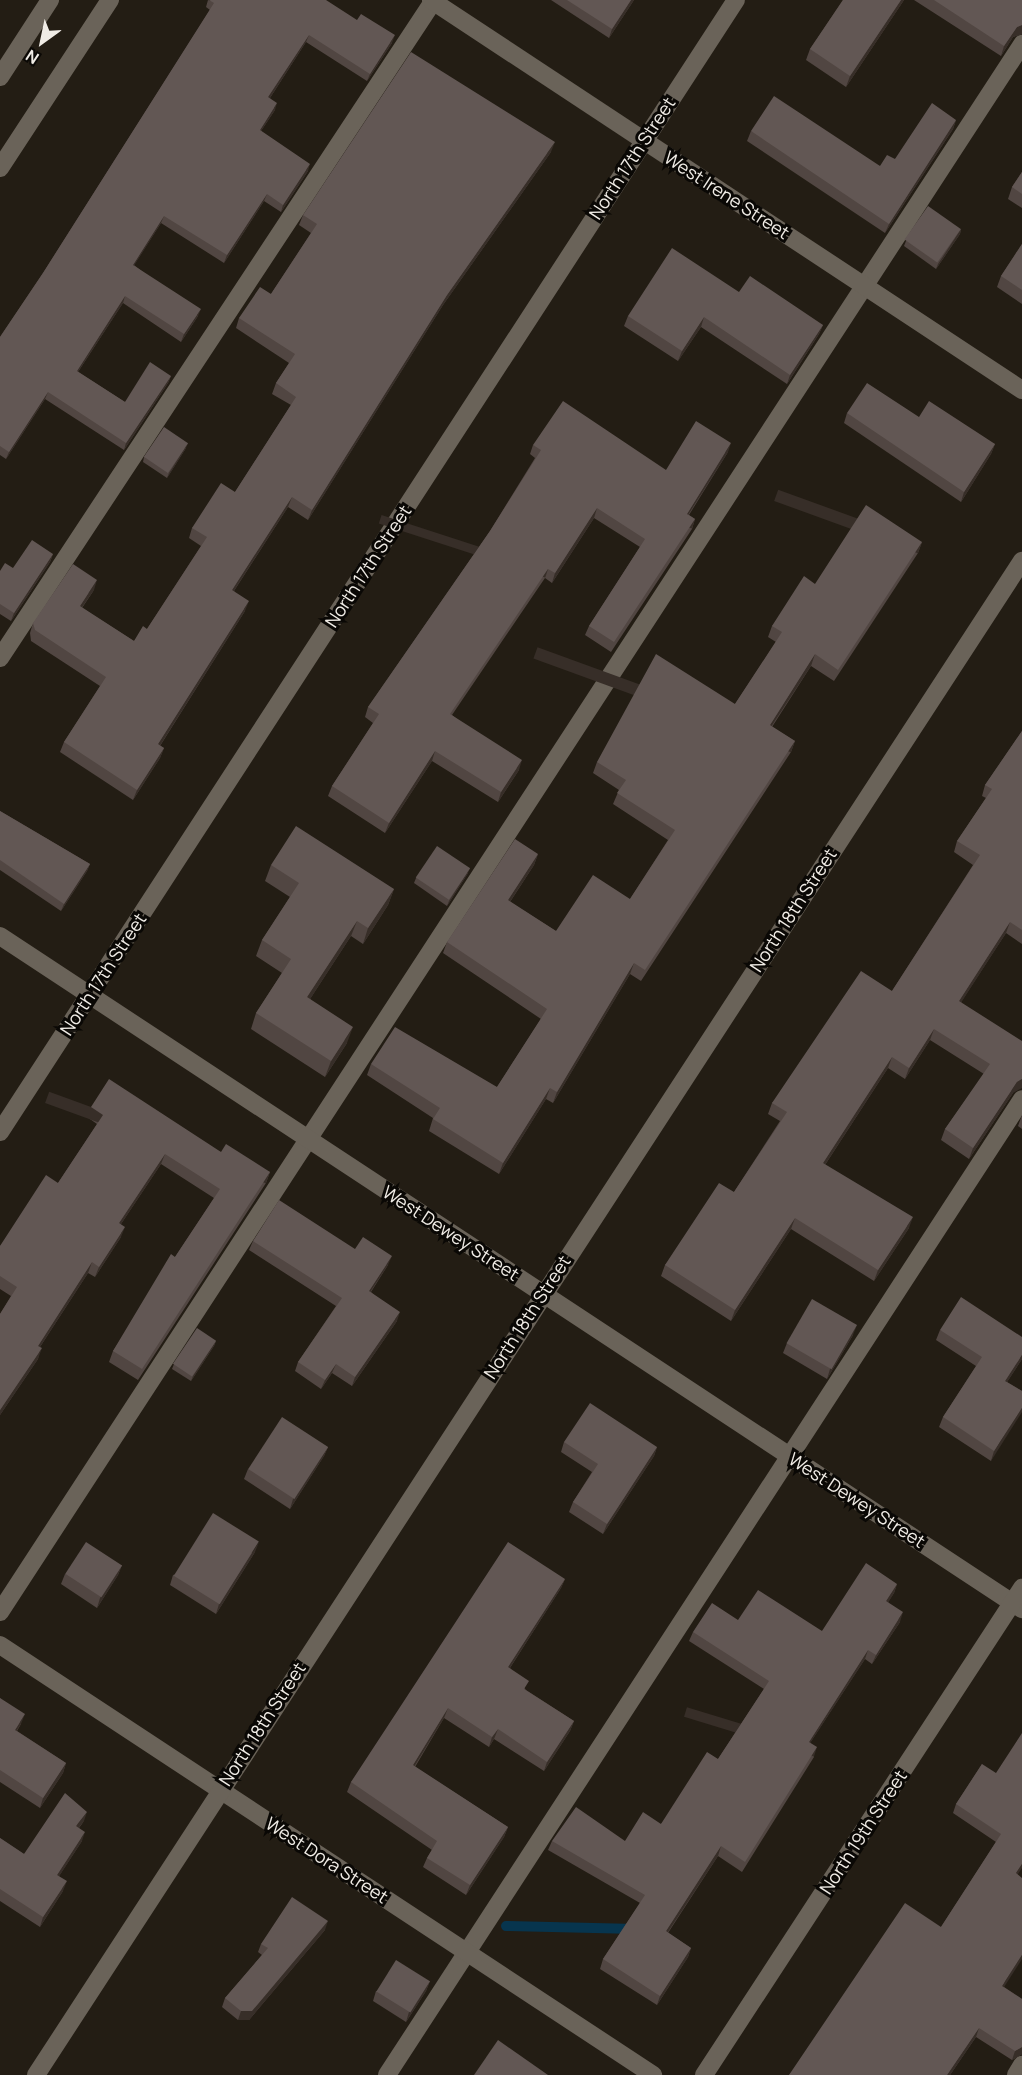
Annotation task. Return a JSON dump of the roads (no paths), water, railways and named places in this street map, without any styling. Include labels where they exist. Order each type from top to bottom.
[{"type":"street","points":[[0,77],[50,0]]},
{"type":"street","points":[[0,168],[110,0]]},
{"type":"street","points":[[0,658],[433,0]]},
{"type":"street","name":"West Irene Street","points":[[433,0],[1022,390]]},
{"type":"street","name":"North 17th Street","points":[[0,1132],[736,0]]},
{"type":"street","points":[[0,1612],[1022,44]]},
{"type":"street","name":"North 18th Street","points":[[36,2075],[542,1293],[1022,561]]},
{"type":"street","name":"West Dewey Street","points":[[0,936],[791,1457],[1019,1600]]},
{"type":"street","points":[[387,2075],[1022,1099]]},
{"type":"street","name":"North 19th Street","points":[[705,2075],[1019,1600]]},
{"type":"street","name":"West Dora Street","points":[[0,1646],[653,2075]]},
{"type":"street","points":[[1016,2075],[1022,2066]]},
{"type":"waterway","points":[[506,1926],[637,1929]]}]
